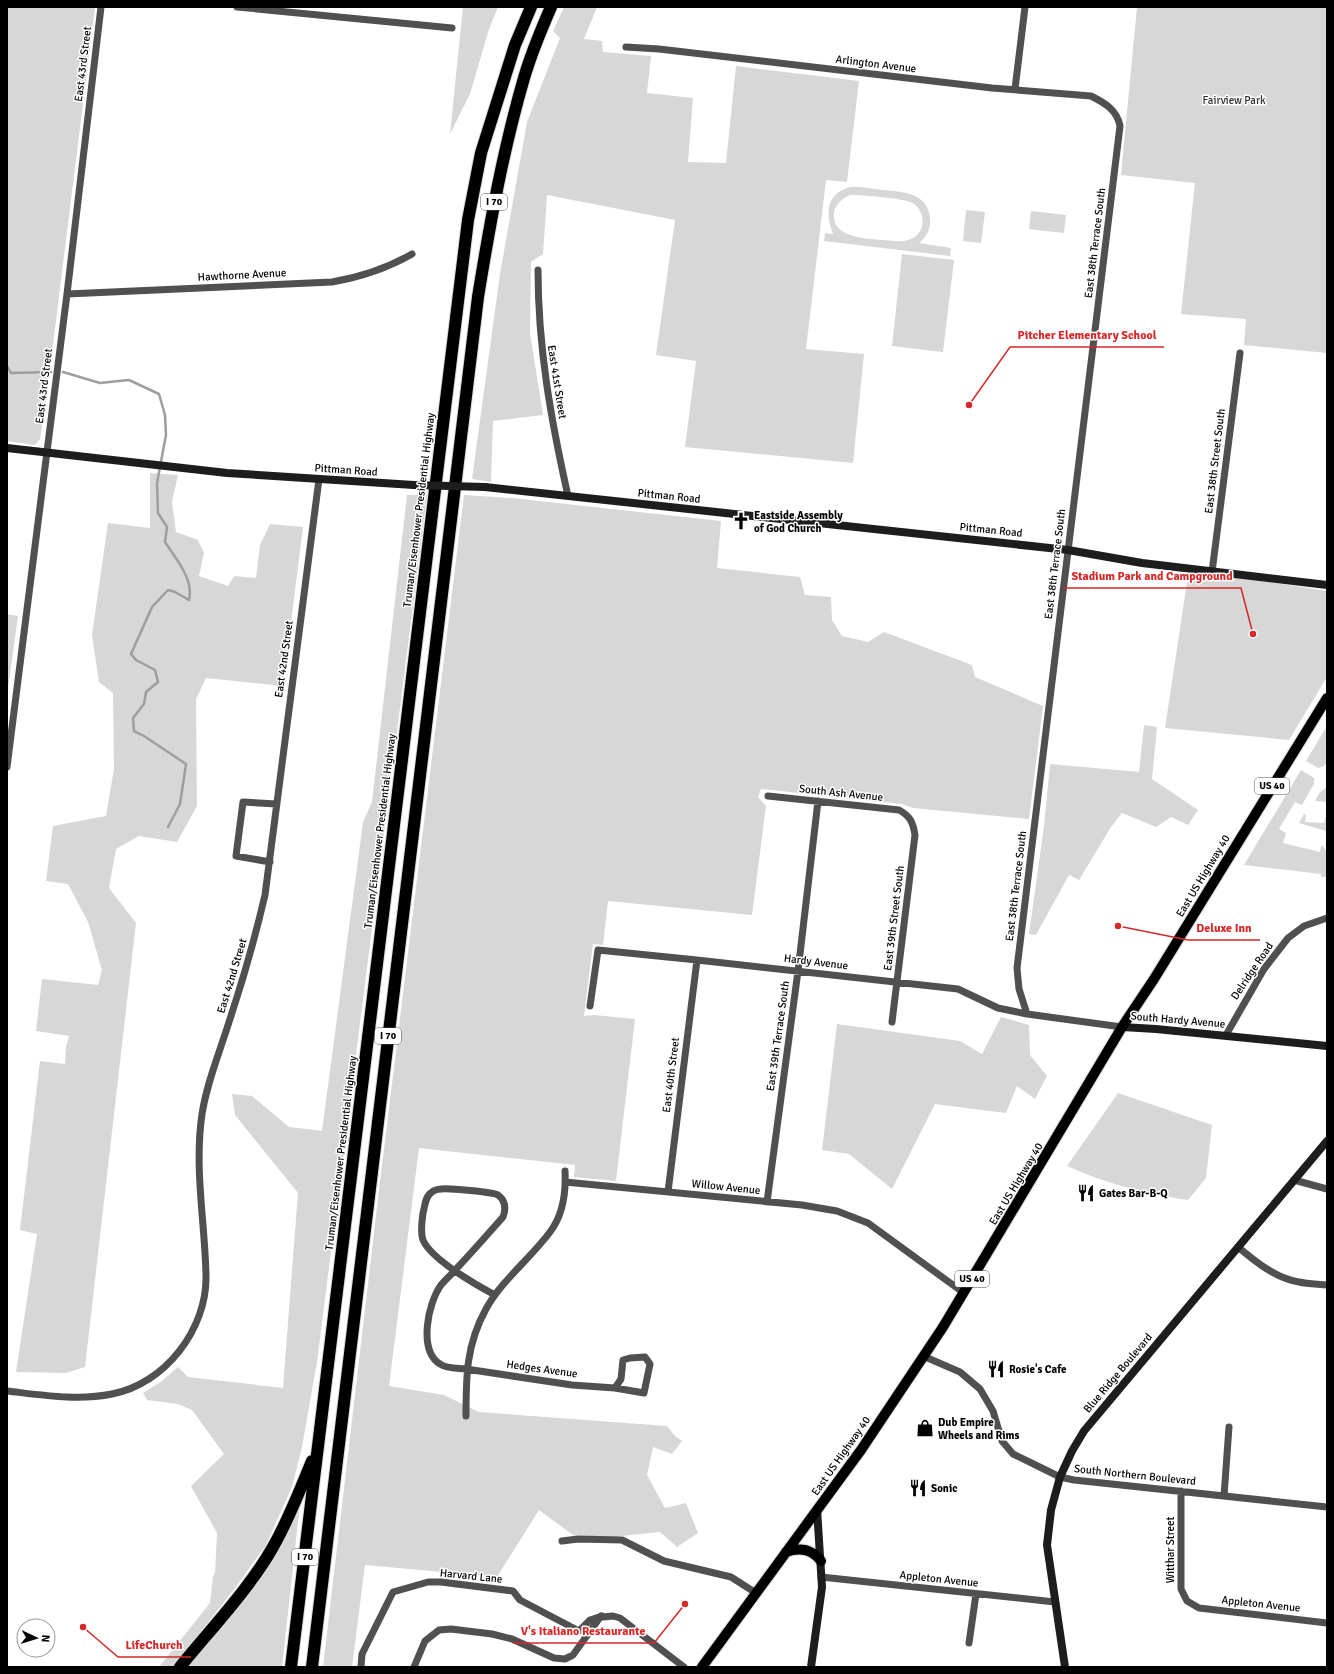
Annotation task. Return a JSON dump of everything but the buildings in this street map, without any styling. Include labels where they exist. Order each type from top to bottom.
[{"type":"highway","name":"Truman/Eisenhower Presidential Highway","points":[[291,1667],[468,220],[481,153],[515,45],[531,7]]},
{"type":"highway","name":"I 70","points":[[312,1667],[478,296],[507,141],[524,77],[551,7]]},
{"type":"highway","points":[[180,1667],[236,1598],[273,1548],[288,1519],[318,1447]]},
{"type":"main road","name":"East US Highway 40","points":[[702,1667],[861,1450],[964,1293],[1122,1027],[1154,979],[1327,698]]},
{"type":"main road","points":[[786,1552],[794,1549],[810,1551],[821,1561]]},
{"type":"street","name":"East 43rd Street","points":[[7,767],[67,294],[101,7]]},
{"type":"street","points":[[237,7],[452,28]]},
{"type":"street","points":[[1015,89],[1025,7]]},
{"type":"street","name":"Arlington Avenue","points":[[626,47],[985,87],[1091,96],[1105,103],[1117,116]]},
{"type":"street","name":"East 38th Terrace South","points":[[1027,1014],[1019,990],[1017,968],[1120,126],[1117,116]]},
{"type":"street","name":"Hawthorne Avenue","points":[[67,294],[332,282],[373,273],[412,254]]},
{"type":"street","name":"East 41st Street","points":[[538,270],[540,344],[554,433],[568,496]]},
{"type":"street","name":"East 38th Street South","points":[[1212,572],[1240,353]]},
{"type":"street","name":"Pittman Road","points":[[7,448],[227,473],[414,485],[485,487],[1068,550],[1142,564],[1327,584]]},
{"type":"street","name":"East 42nd Street","points":[[7,1391],[71,1398],[113,1394],[136,1387],[162,1370],[182,1347],[196,1324],[203,1304],[206,1278],[199,1175],[199,1145],[202,1114],[210,1074],[229,1023],[252,948],[265,895],[319,479]]},
{"type":"street","name":"South Ash Avenue","points":[[768,796],[899,810],[909,818]]},
{"type":"street","points":[[270,862],[236,856],[243,802],[277,804]]},
{"type":"street","name":"East 39th Terrace South","points":[[767,1202],[798,971],[818,802]]},
{"type":"street","name":"East 39th Street South","points":[[892,1022],[915,835],[913,822],[909,818]]},
{"type":"street","name":"Delridge Road","points":[[1226,1035],[1264,969],[1288,938],[1304,926],[1327,918]]},
{"type":"street","name":"Hardy Avenue","points":[[590,1006],[598,950],[958,989],[998,1008],[1027,1014]]},
{"type":"street","name":"East 40th Street","points":[[668,1192],[697,960]]},
{"type":"street","name":"South Hardy Avenue","points":[[1027,1014],[1122,1027],[1226,1035],[1327,1046]]},
{"type":"street","name":"Blue Ridge Boulevard","points":[[1065,1667],[1046,1545],[1051,1510],[1060,1477],[1072,1451],[1084,1431],[1327,1141]]},
{"type":"street","points":[[466,1416],[466,1369],[476,1331],[485,1310],[494,1295],[551,1231],[562,1208],[565,1171]]},
{"type":"street","points":[[1294,1180],[1327,1190]]},
{"type":"street","name":"Willow Avenue","points":[[565,1182],[767,1202],[837,1211],[868,1223],[964,1293]]},
{"type":"street","points":[[466,1369],[450,1368],[440,1365],[433,1358],[427,1346],[428,1321],[435,1296],[441,1285],[455,1270],[503,1217],[505,1205],[502,1199],[492,1193],[441,1188],[431,1193],[425,1202],[421,1230],[423,1239],[428,1249],[455,1270],[466,1279],[494,1295]]},
{"type":"street","points":[[1238,1247],[1264,1268],[1285,1278],[1299,1282],[1327,1285]]},
{"type":"street","name":"South Northern Boulevard","points":[[923,1356],[960,1372],[980,1389],[993,1411],[1002,1441],[1012,1454],[1060,1477],[1074,1480],[1327,1507]]},
{"type":"street","name":"Hedges Avenue","points":[[466,1369],[572,1385],[615,1388],[644,1393],[650,1364],[645,1357],[623,1360],[621,1379],[615,1388]]},
{"type":"street","points":[[1224,1496],[1229,1427]]},
{"type":"street","name":"Witthar Street","points":[[1181,1491],[1181,1589],[1187,1601],[1192,1605]]},
{"type":"street","points":[[811,1667],[822,1587],[818,1509]]},
{"type":"street","points":[[562,1540],[622,1540],[664,1561],[731,1577],[756,1593]]},
{"type":"street","name":"Appleton Avenue","points":[[821,1577],[1054,1602]]},
{"type":"street","name":"Harvard Lane","points":[[361,1667],[362,1654],[393,1592],[428,1582],[441,1582],[513,1592],[520,1600],[579,1631],[590,1620],[602,1616]]},
{"type":"street","points":[[970,1643],[976,1594]]},
{"type":"street","name":"Appleton Avenue","points":[[1192,1605],[1199,1608],[1327,1623]]},
{"type":"street","points":[[414,1667],[425,1641],[439,1630],[451,1629],[492,1634],[512,1639],[554,1658],[565,1658],[572,1655],[602,1616],[613,1616],[620,1618],[684,1667]]},
{"type":"green space","points":[[7,7],[95,7],[45,409],[40,439],[35,445],[7,441]]},
{"type":"green space","points":[[463,7],[498,7],[489,29],[470,94],[450,134]]},
{"type":"green space","points":[[564,7],[597,7],[584,39],[602,41],[603,52],[651,56],[647,93],[693,98],[688,162],[726,163],[736,66],[859,81],[847,182],[826,180],[806,349],[864,354],[853,463],[685,447],[696,361],[656,355],[675,220],[547,195],[543,254],[531,262],[530,333],[543,415],[493,421],[491,482],[472,479],[500,274],[527,122],[560,38],[553,31]]},
{"type":"green space","name":"Fairview Park","points":[[1137,7],[1327,7],[1327,353],[1244,345],[1246,319],[1181,314],[1195,183],[1121,175]]},
{"type":"green space","points":[[851,187],[863,187],[906,193],[920,198],[925,203],[928,210],[930,227],[928,233],[919,243],[951,248],[950,256],[824,241],[825,233],[833,234],[829,219],[832,199],[843,190]],"holes":[[[850,195],[904,200],[914,204],[921,212],[923,223],[922,228],[916,236],[906,241],[865,238],[846,233],[839,229],[835,222],[834,213],[837,204],[844,198]]]},
{"type":"green space","points":[[966,210],[985,212],[981,243],[963,241]]},
{"type":"green space","points":[[1031,211],[1066,215],[1064,233],[1029,229]]},
{"type":"green space","points":[[902,254],[954,260],[943,352],[892,346]]},
{"type":"green space","points":[[150,473],[178,475],[172,502],[176,532],[198,540],[204,553],[199,576],[228,586],[234,576],[256,578],[260,545],[270,524],[303,527],[283,686],[206,678],[196,699],[197,806],[177,842],[139,836],[116,849],[109,888],[136,923],[85,1367],[66,1373],[16,1372],[37,1234],[20,1230],[40,1061],[65,1064],[66,1047],[69,1036],[36,1031],[42,979],[98,985],[102,970],[88,922],[68,884],[46,881],[53,826],[106,816],[114,769],[113,693],[99,682],[92,635],[108,523],[150,528]]},
{"type":"green space","points":[[407,495],[427,495],[317,1362],[302,1447],[292,1487],[266,1545],[235,1588],[173,1667],[159,1667],[210,1603],[213,1576],[215,1573],[217,1533],[191,1486],[224,1454],[192,1410],[178,1404],[147,1400],[143,1393],[162,1381],[178,1367],[188,1377],[283,1388],[298,1193],[235,1115],[232,1094],[252,1096],[289,1127],[322,1131],[363,822],[372,802]]},
{"type":"green space","points":[[464,495],[512,498],[721,521],[717,568],[800,577],[805,595],[831,597],[832,620],[842,636],[868,642],[884,632],[972,665],[975,677],[1043,706],[1029,819],[913,808],[902,804],[761,789],[758,797],[766,806],[752,915],[608,901],[603,945],[593,944],[584,1016],[594,1015],[635,1019],[616,1181],[574,1177],[575,1165],[419,1148],[389,1386],[444,1395],[479,1412],[667,1426],[674,1435],[682,1441],[672,1454],[653,1447],[647,1475],[665,1508],[686,1503],[698,1533],[677,1547],[660,1532],[612,1537],[573,1535],[539,1510],[497,1577],[365,1565],[352,1667],[323,1667],[379,1190]]},
{"type":"green space","points":[[1189,569],[1327,591],[1327,677],[1289,740],[1165,728]]},
{"type":"green space","points":[[7,614],[18,616],[7,696]]},
{"type":"green space","points":[[1144,725],[1157,727],[1152,779],[1198,810],[1188,825],[1171,817],[1156,827],[1122,813],[1111,827],[1079,880],[1069,875],[1036,935],[1029,934],[1044,826],[1050,764],[1139,772]]},
{"type":"green space","points":[[1327,726],[1327,762],[1324,766],[1318,768],[1306,761]]},
{"type":"green space","points":[[1301,770],[1314,778],[1314,784],[1302,805],[1295,802],[1279,829],[1286,833],[1283,843],[1320,852],[1321,846],[1323,846],[1327,852],[1327,877],[1321,877],[1321,874],[1244,865]]},
{"type":"green space","points":[[1327,787],[1327,802],[1315,801],[1320,792]]},
{"type":"green space","points":[[1304,814],[1306,815],[1305,822],[1324,823],[1325,818],[1327,817],[1326,831],[1299,823]]},
{"type":"green space","points":[[1001,1017],[1029,1025],[1030,1055],[1047,1076],[1035,1099],[1017,1086],[1006,1113],[935,1104],[892,1189],[849,1154],[822,1150],[837,1024],[960,1041],[982,1054]]},
{"type":"green space","points":[[1118,1093],[1212,1125],[1206,1178],[1188,1200],[1157,1195],[1126,1187],[1096,1178],[1067,1166]]},
{"type":"green space","points":[[300,1504],[282,1667],[187,1667],[278,1548]]},
{"type":"waterway","points":[[7,366],[11,373],[51,372]]},
{"type":"waterway","points":[[63,372],[100,383],[129,380],[159,394],[165,415],[166,435],[157,483],[158,513],[167,527],[165,542],[179,562],[187,577],[190,592],[189,600],[175,592],[168,590],[152,607],[131,654],[136,660],[155,670],[158,682],[146,692],[144,704],[133,718],[134,731],[186,764],[180,804],[168,827]]},
{"type":"place","name":"Pitcher Elementary School","points":[[969,405]]},
{"type":"place","name":"Eastside Assembly of God Church","points":[[741,521]]},
{"type":"place","name":"Stadium Park and Campground","points":[[1253,634]]},
{"type":"place","name":"Deluxe Inn","points":[[1118,926]]},
{"type":"place","name":"Gates Bar-B-Q","points":[[1086,1193]]},
{"type":"place","name":"Rosie's Cafe","points":[[996,1369]]},
{"type":"place","name":"Dub Empire Wheels and Rims","points":[[925,1428]]},
{"type":"place","name":"Sonic","points":[[918,1488]]},
{"type":"place","name":"V's Italiano Restaurante","points":[[685,1604]]},
{"type":"place","name":"LifeChurch","points":[[83,1627]]}]
